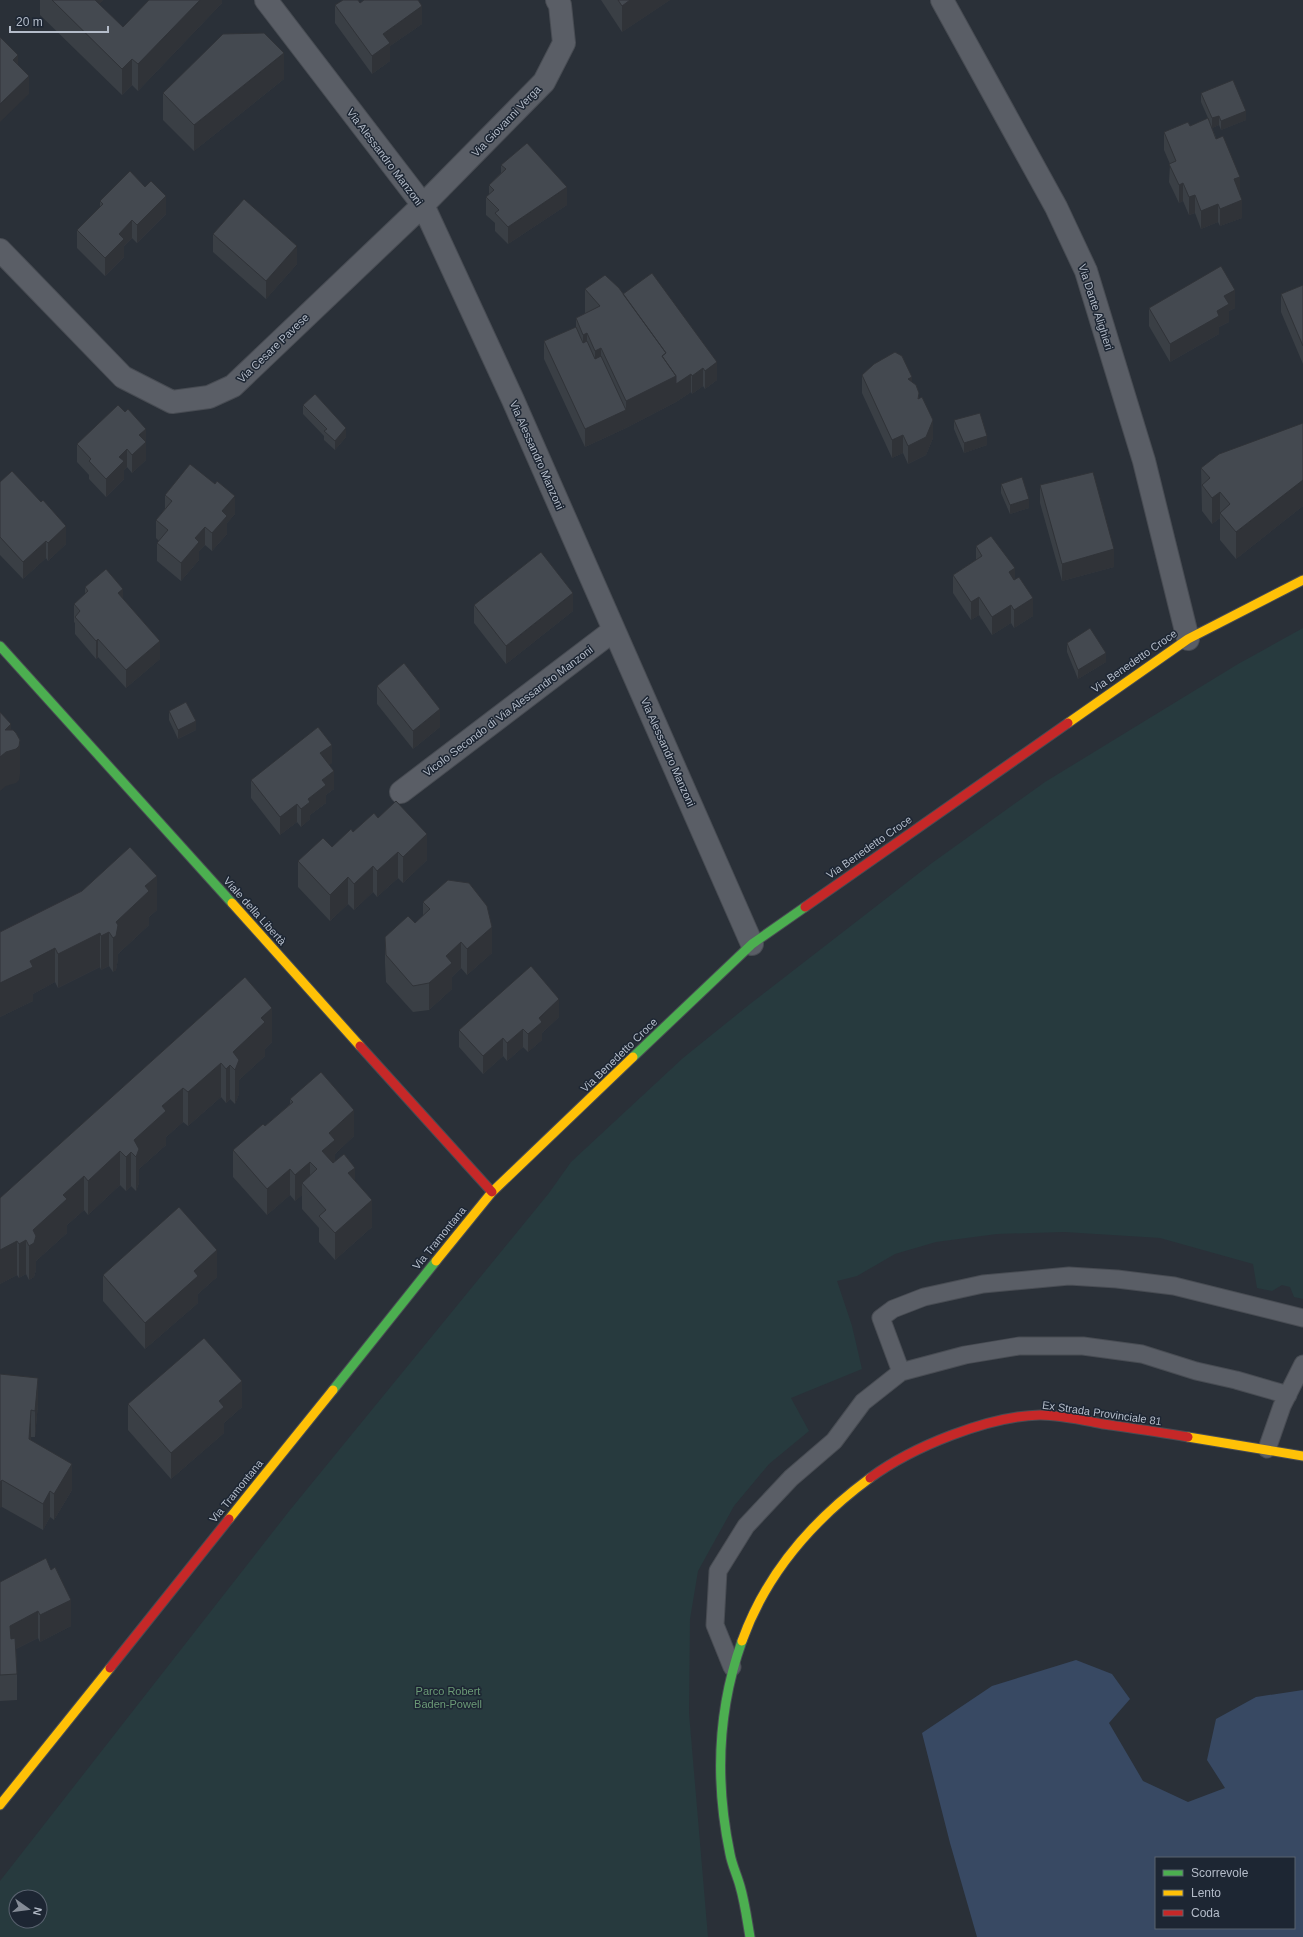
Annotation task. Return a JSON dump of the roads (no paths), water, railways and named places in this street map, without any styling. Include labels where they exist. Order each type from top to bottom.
[{"type":"street","name":"Via Alessandro Manzoni","points":[[266,0],[423,205],[513,400],[752,944]]},
{"type":"street","name":"Via Giovanni Verga","points":[[423,205],[544,82],[564,43],[560,5],[557,0]]},
{"type":"street","name":"Via Dante Alighieri","points":[[942,0],[1056,207],[1086,271],[1144,461],[1188,639]]},
{"type":"street","name":"Via Cesare Pavese","points":[[0,250],[123,377],[172,402],[209,397],[233,386],[423,205]]},
{"type":"street","name":"Via Benedetto Croce","points":[[492,1192],[752,944],[1188,639],[1303,580]]},
{"type":"street","name":"Vicolo Secondo di Via Alessandro Manzoni","points":[[401,792],[614,630]]},
{"type":"street","name":"Viale della Libertà","points":[[0,646],[492,1192]]},
{"type":"street","name":"Via Tramontana","points":[[1,1802],[492,1192]]},
{"type":"street","name":"Ex Strada Provinciale 81","points":[[750,1937],[742,1893],[729,1852],[721,1786],[722,1722],[732,1667],[744,1633],[759,1601],[778,1570],[799,1541],[823,1514],[850,1490],[884,1467],[921,1447],[960,1432],[1000,1421],[1042,1415],[1267,1448],[1303,1456]]},
{"type":"lane","points":[[900,1372],[881,1318],[893,1309],[924,1297],[983,1284],[1069,1276],[1117,1278],[1174,1286],[1303,1318]]},
{"type":"lane","points":[[732,1667],[715,1625],[718,1571],[746,1526],[791,1478],[834,1441],[863,1402],[900,1372],[965,1355],[1018,1346],[1083,1346],[1142,1354],[1196,1371],[1236,1380],[1288,1395]]},
{"type":"lane","points":[[1267,1448],[1288,1395],[1303,1364]]},
{"type":"water","points":[[1076,1660],[1112,1674],[1130,1699],[1109,1723],[1143,1781],[1188,1802],[1225,1788],[1207,1760],[1216,1719],[1256,1697],[1303,1690],[1303,1937],[977,1937],[950,1843],[922,1733],[992,1686]]},
{"type":"park label","name":"Parco Robert Baden-Powell","points":[[448,1697]]}]
